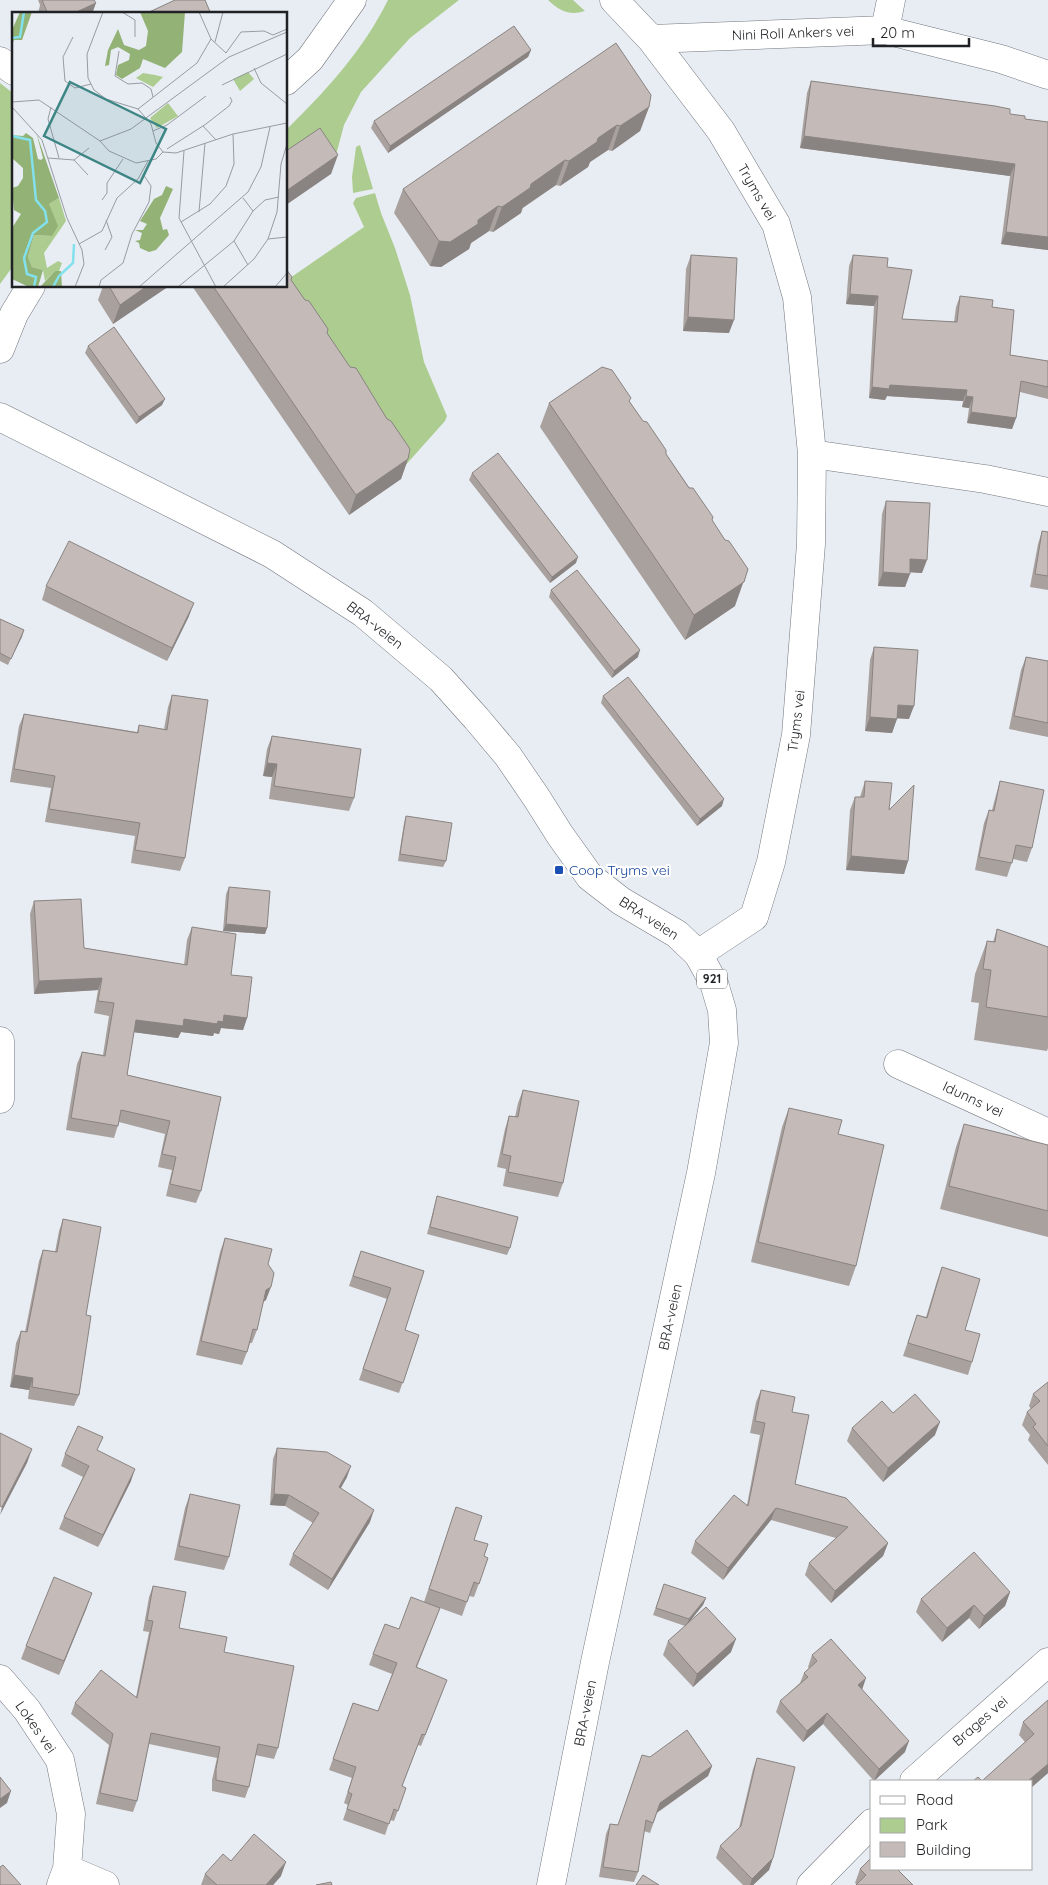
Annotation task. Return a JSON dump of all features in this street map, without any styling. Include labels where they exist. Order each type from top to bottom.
[{"type":"street","points":[[288,79],[310,59],[352,0]]},
{"type":"street","name":"Tryms vei","points":[[614,0],[651,39],[722,131],[776,224],[797,297],[812,454],[811,544],[796,735],[770,862],[754,917],[698,954]]},
{"type":"street","points":[[885,30],[891,0]]},
{"type":"street","name":"Nini Roll Ankers vei","points":[[651,39],[885,30],[1001,59],[1048,75]]},
{"type":"street","points":[[0,61],[12,70]]},
{"type":"street","points":[[0,349],[14,314],[30,288]]},
{"type":"street","name":"BRA-veien","points":[[0,417],[272,554],[363,613],[441,679],[476,718],[508,756],[560,836],[590,877],[622,901],[677,934],[698,954],[714,983],[722,1010],[724,1043],[702,1172],[595,1662],[552,1885]]},
{"type":"street","points":[[812,454],[985,479],[1048,492]]},
{"type":"street","points":[[0,1041],[0,1099]]},
{"type":"street","name":"Idunns vei","points":[[898,1064],[1048,1133]]},
{"type":"street","name":"Brages vei","points":[[915,1780],[1048,1662]]},
{"type":"street","name":"Lokes vei","points":[[0,1679],[27,1710],[60,1760],[71,1814],[64,1877],[105,1885]]},
{"type":"street","points":[[811,1885],[870,1825]]},
{"type":"green space","points":[[388,0],[459,0],[410,38],[361,92],[344,125],[331,174],[313,148],[288,165],[288,128],[343,69]]},
{"type":"green space","points":[[548,0],[573,0],[585,11],[565,12]]},
{"type":"green space","points":[[0,83],[12,92],[12,268],[0,284]]},
{"type":"green space","points":[[360,145],[373,189],[353,193],[352,177],[356,147]]},
{"type":"green space","points":[[375,193],[410,295],[424,362],[447,416],[445,421],[403,468],[287,288],[288,279],[364,227],[353,203],[356,198]]},
{"type":"building","points":[[42,0],[94,0],[96,3],[76,12],[47,12]]},
{"type":"building","points":[[175,0],[205,0],[210,12],[149,12]]},
{"type":"building","points":[[514,26],[531,50],[390,146],[374,121]]},
{"type":"building","points":[[616,43],[651,95],[649,107],[620,126],[617,125],[598,138],[597,142],[569,161],[565,160],[531,184],[530,188],[502,207],[498,206],[478,220],[478,224],[450,242],[439,241],[403,189]]},
{"type":"building","points":[[811,81],[995,106],[1010,109],[1010,114],[1025,116],[1025,119],[1048,122],[1048,237],[1006,232],[1015,164],[804,136]]},
{"type":"building","points":[[320,128],[338,155],[288,190],[288,150]]},
{"type":"building","points":[[691,255],[737,258],[734,320],[688,317]]},
{"type":"building","points":[[853,255],[888,258],[887,267],[912,270],[902,319],[957,322],[960,296],[993,300],[992,307],[1014,310],[1010,355],[1048,361],[1048,387],[1021,381],[1016,418],[971,412],[973,397],[966,396],[967,390],[890,385],[889,389],[872,387],[878,296],[850,294]]},
{"type":"building","points":[[288,272],[292,277],[291,280],[305,300],[309,301],[328,329],[327,333],[350,367],[356,368],[387,419],[391,421],[410,449],[408,459],[356,495],[214,288],[288,288]]},
{"type":"building","points":[[110,288],[144,288],[120,305]]},
{"type":"building","points":[[114,327],[165,399],[139,417],[88,346]]},
{"type":"building","points":[[602,367],[612,370],[631,398],[629,401],[643,421],[647,422],[689,488],[693,488],[713,517],[712,520],[725,540],[729,541],[748,569],[744,582],[694,615],[549,403]]},
{"type":"building","points":[[498,453],[578,557],[552,577],[472,473]]},
{"type":"building","points":[[886,501],[930,503],[927,560],[910,559],[910,574],[883,572]]},
{"type":"building","points":[[1042,531],[1048,532],[1048,576],[1035,574]]},
{"type":"building","points":[[69,541],[194,603],[172,648],[46,586]]},
{"type":"building","points":[[577,570],[640,650],[614,671],[551,590]]},
{"type":"building","points":[[0,619],[24,630],[11,659],[0,653]]},
{"type":"building","points":[[874,647],[918,650],[914,706],[898,705],[897,719],[870,717]]},
{"type":"building","points":[[1026,657],[1048,661],[1048,723],[1014,716]]},
{"type":"building","points":[[628,677],[724,799],[700,819],[603,696]]},
{"type":"building","points":[[172,695],[208,700],[185,858],[135,850],[140,823],[49,809],[55,776],[14,769],[24,714],[138,733],[139,725],[167,730]]},
{"type":"building","points":[[272,736],[361,749],[354,798],[274,786],[277,764],[267,763]]},
{"type":"building","points":[[865,781],[892,783],[889,810],[914,785],[908,861],[851,856],[855,797],[864,797]]},
{"type":"building","points":[[1000,781],[1044,790],[1032,848],[1016,845],[1012,863],[979,857],[989,810],[994,811]]},
{"type":"building","points":[[406,816],[452,823],[446,861],[400,854]]},
{"type":"building","points":[[229,887],[270,891],[267,928],[226,924]]},
{"type":"building","points":[[81,899],[84,948],[187,965],[192,927],[236,934],[231,975],[252,977],[247,1018],[224,1015],[223,1022],[218,1021],[217,1024],[184,1019],[183,1026],[136,1020],[127,1075],[221,1097],[201,1191],[170,1184],[176,1157],[162,1154],[170,1121],[121,1110],[118,1126],[71,1118],[82,1052],[105,1056],[114,1003],[98,1001],[102,978],[39,981],[34,901]]},
{"type":"building","points":[[997,929],[1048,947],[1048,1017],[986,1007],[991,970],[983,969],[987,941],[995,942]]},
{"type":"building","points":[[523,1090],[579,1101],[563,1183],[508,1172],[511,1156],[502,1154],[509,1116],[518,1117]]},
{"type":"building","points":[[789,1108],[842,1120],[838,1134],[884,1145],[856,1266],[758,1242]]},
{"type":"building","points":[[964,1124],[1048,1145],[1048,1211],[949,1186]]},
{"type":"building","points":[[437,1196],[518,1217],[510,1248],[430,1227]]},
{"type":"building","points":[[63,1219],[101,1227],[86,1315],[91,1316],[79,1395],[32,1387],[33,1378],[14,1375],[21,1331],[27,1332],[43,1250],[57,1252]]},
{"type":"building","points":[[225,1238],[272,1249],[268,1264],[274,1273],[271,1287],[266,1290],[257,1330],[253,1329],[247,1352],[201,1341]]},
{"type":"building","points":[[361,1251],[424,1271],[405,1330],[419,1335],[403,1383],[363,1369],[391,1288],[353,1276]]},
{"type":"building","points":[[942,1267],[980,1279],[965,1330],[980,1334],[972,1362],[908,1343],[917,1315],[927,1318]]},
{"type":"building","points":[[1048,1382],[1048,1446],[1033,1427],[1036,1424],[1027,1412],[1040,1401],[1033,1394]]},
{"type":"building","points":[[761,1390],[795,1397],[792,1412],[809,1415],[795,1484],[846,1498],[888,1543],[835,1591],[809,1563],[848,1527],[776,1508],[728,1568],[695,1541],[734,1495],[748,1506],[765,1423],[755,1421]]},
{"type":"building","points":[[915,1394],[940,1422],[888,1468],[852,1428],[882,1401],[893,1413]]},
{"type":"building","points":[[78,1426],[103,1437],[97,1450],[135,1469],[103,1535],[64,1517],[89,1466],[65,1454]]},
{"type":"building","points":[[0,1433],[32,1449],[2,1507],[0,1506]]},
{"type":"building","points":[[277,1448],[327,1452],[351,1466],[339,1487],[374,1510],[332,1579],[293,1554],[319,1513],[289,1495],[274,1494]]},
{"type":"building","points":[[190,1494],[240,1505],[229,1557],[179,1546]]},
{"type":"building","points":[[456,1507],[482,1516],[474,1540],[488,1544],[484,1556],[488,1558],[479,1584],[474,1582],[467,1602],[429,1589]]},
{"type":"building","points":[[974,1552],[1010,1592],[984,1616],[974,1605],[947,1628],[921,1599]]},
{"type":"building","points":[[54,1577],[92,1593],[64,1661],[26,1646]]},
{"type":"building","points":[[664,1584],[706,1598],[689,1619],[656,1608]]},
{"type":"building","points":[[153,1586],[186,1592],[179,1628],[227,1637],[224,1652],[294,1666],[278,1748],[258,1744],[249,1787],[216,1780],[220,1747],[151,1733],[137,1801],[100,1793],[113,1734],[75,1703],[101,1670],[137,1698],[153,1621],[147,1620]]},
{"type":"building","points":[[411,1597],[440,1608],[416,1667],[447,1680],[425,1735],[422,1734],[402,1786],[406,1788],[398,1811],[394,1809],[389,1824],[347,1809],[352,1794],[348,1792],[356,1767],[333,1759],[353,1703],[378,1711],[397,1663],[373,1654],[385,1624],[399,1629]]},
{"type":"building","points":[[706,1607],[736,1639],[697,1674],[668,1641]]},
{"type":"building","points":[[831,1639],[866,1678],[858,1685],[909,1741],[879,1769],[827,1713],[807,1731],[780,1701],[808,1677],[804,1673],[817,1661],[812,1655]]},
{"type":"building","points":[[1048,1700],[1048,1764],[1029,1780],[983,1780],[1034,1734],[1023,1722]]},
{"type":"building","points":[[687,1730],[712,1766],[660,1803],[653,1823],[646,1820],[638,1872],[603,1867],[610,1824],[618,1825],[642,1755],[650,1757]]},
{"type":"building","points":[[757,1758],[795,1767],[773,1858],[752,1879],[720,1846],[741,1826]]},
{"type":"building","points":[[0,1777],[11,1791],[0,1799]]},
{"type":"building","points":[[254,1834],[286,1862],[266,1885],[217,1885],[205,1874],[223,1854],[231,1861]]},
{"type":"building","points":[[870,1859],[870,1870],[898,1870],[913,1885],[856,1885],[866,1875],[860,1869]]},
{"type":"building","points":[[3,1865],[21,1885],[0,1885],[0,1867]]},
{"type":"building","points":[[643,1875],[659,1885],[636,1885]]},
{"type":"building","points":[[331,1882],[332,1885],[316,1885]]},
{"type":"place","name":"Coop Tryms vei","points":[[559,870]]}]
